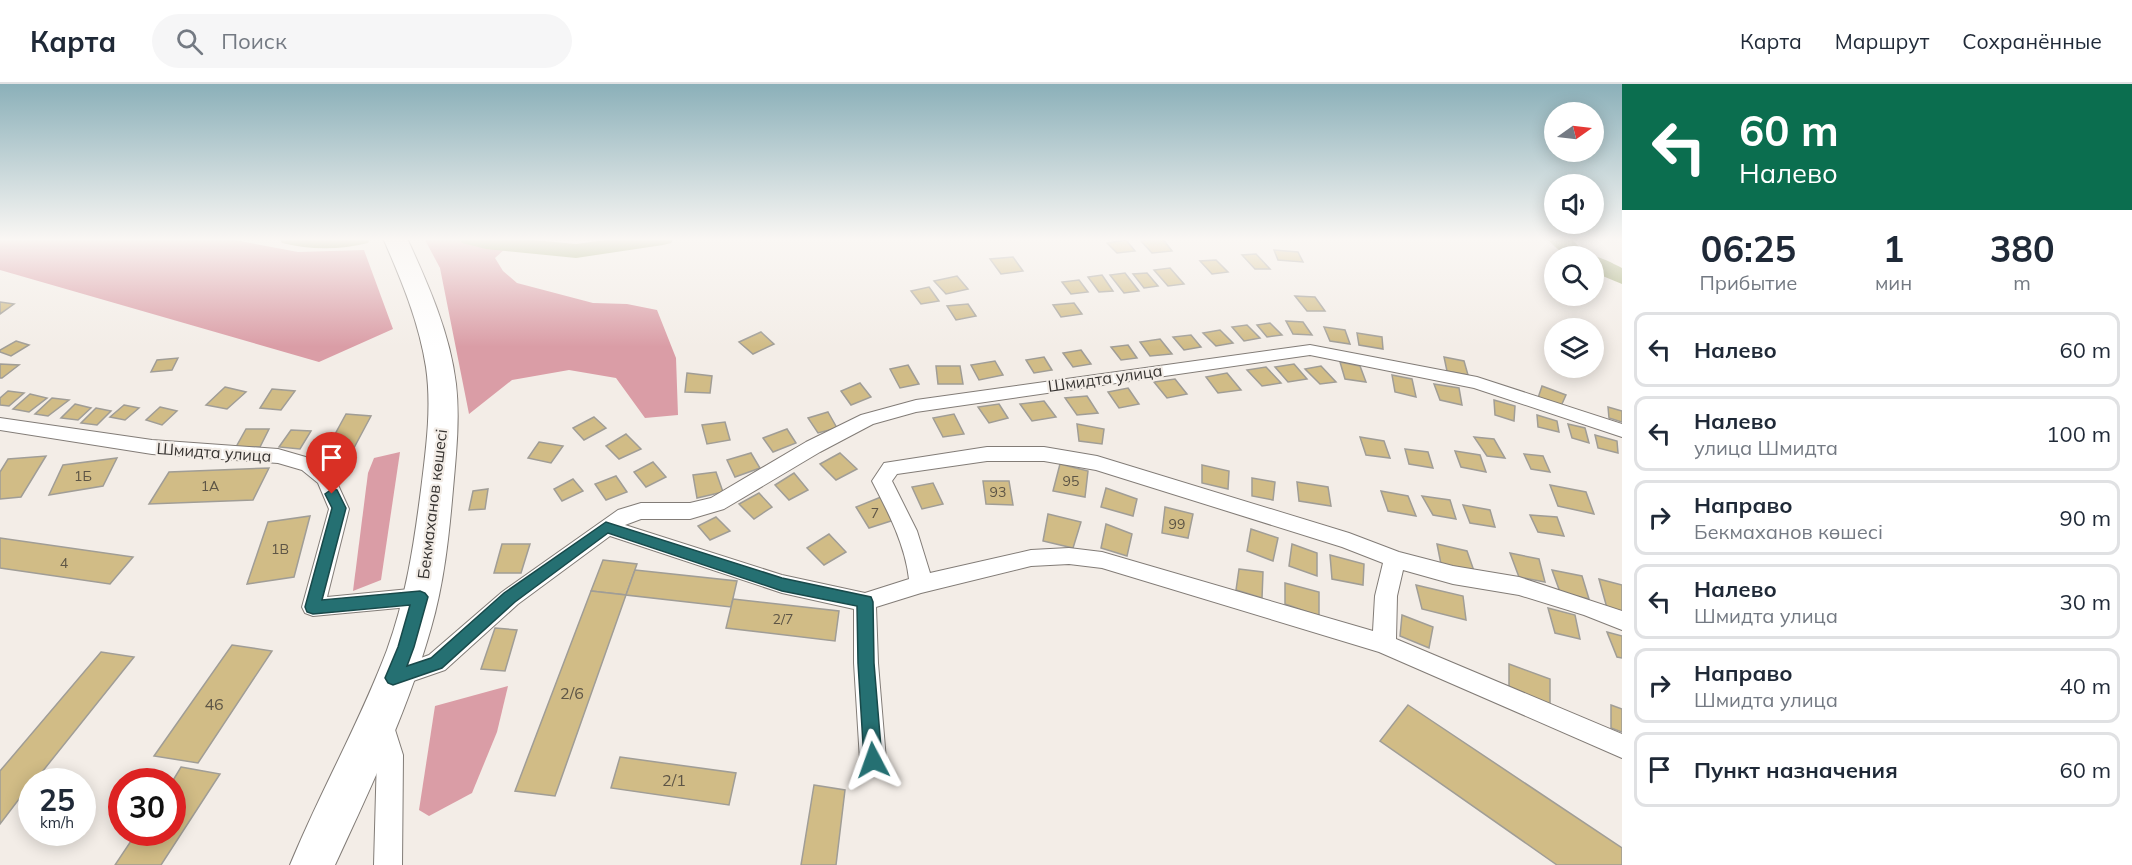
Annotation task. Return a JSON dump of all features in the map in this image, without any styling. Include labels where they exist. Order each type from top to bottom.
[{"type":"main road","name":"Бекмаханов көшесі","points":[[312,865],[380,716],[406,647],[420,597],[436,498],[442,434],[442,384],[429,328],[409,274]]},
{"type":"street","name":"Шмидта улица","points":[[393,678],[437,663],[510,598],[606,527],[626,515],[641,511],[690,511],[717,504],[813,447],[867,420],[915,406],[1310,350],[1477,383],[1622,431]]},
{"type":"street","name":"Шмидта улица","points":[[0,424],[152,447],[278,456],[309,465],[326,479],[339,508],[313,607],[420,597]]},
{"type":"street","points":[[921,584],[919,565],[905,528],[882,481],[891,468],[987,454],[1044,454],[1097,463],[1349,541],[1395,559],[1453,575],[1519,586],[1590,608],[1622,621]]},
{"type":"street","points":[[606,527],[782,584],[865,602],[921,584],[1031,558],[1069,556],[1102,560],[1384,644],[1622,746]]},
{"type":"street","points":[[1384,644],[1386,596],[1395,559]]},
{"type":"street","points":[[865,602],[866,663],[873,760]]},
{"type":"street","points":[[380,716],[390,755],[388,862]]},
{"type":"shaded area","points":[[15,274],[373,274],[393,329],[319,362]]},
{"type":"shaded area","points":[[441,274],[507,274],[517,283],[593,303],[627,304],[657,310],[676,358],[678,415],[645,418],[616,378],[569,370],[512,380],[469,414]]},
{"type":"shaded area","points":[[400,452],[381,580],[353,591],[368,473],[374,458]]},
{"type":"shaded area","points":[[508,686],[497,732],[472,793],[429,816],[419,810],[435,706]]},
{"type":"building","points":[[1126,274],[1139,291],[1124,293],[1110,275]]},
{"type":"building","points":[[1133,274],[1148,274],[1158,286],[1144,288]]},
{"type":"building","points":[[1158,274],[1176,274],[1184,284],[1168,286]]},
{"type":"building","points":[[1102,275],[1113,291],[1099,292],[1088,277]]},
{"type":"building","points":[[957,276],[968,289],[946,294],[934,281]]},
{"type":"building","points":[[1079,280],[1088,292],[1071,294],[1062,282]]},
{"type":"building","points":[[929,287],[939,301],[921,304],[911,291]]},
{"type":"building","points":[[1295,296],[1315,297],[1325,311],[1307,311]]},
{"type":"building","points":[[0,302],[14,304],[0,314]]},
{"type":"building","points":[[1074,303],[1082,314],[1061,317],[1053,305]]},
{"type":"building","points":[[968,304],[976,316],[956,320],[947,306]]},
{"type":"building","points":[[1286,321],[1303,322],[1312,335],[1293,334]]},
{"type":"building","points":[[1270,323],[1282,335],[1267,337],[1257,325]]},
{"type":"building","points":[[1247,325],[1260,338],[1244,341],[1232,327]]},
{"type":"building","points":[[1324,327],[1345,330],[1350,344],[1330,341]]},
{"type":"building","points":[[1220,330],[1233,343],[1216,346],[1203,333]]},
{"type":"building","points":[[761,332],[774,344],[753,354],[739,342]]},
{"type":"building","points":[[1357,333],[1382,337],[1383,349],[1359,345]]},
{"type":"building","points":[[1191,335],[1201,347],[1184,350],[1173,337]]},
{"type":"building","points":[[1160,339],[1172,354],[1150,356],[1140,342]]},
{"type":"building","points":[[16,341],[29,345],[11,356],[0,352],[0,350]]},
{"type":"building","points":[[1128,345],[1137,358],[1121,360],[1111,347]]},
{"type":"building","points":[[1081,350],[1091,364],[1073,367],[1063,353]]},
{"type":"building","points":[[1044,357],[1052,370],[1034,373],[1026,360]]},
{"type":"building","points":[[1444,357],[1464,361],[1468,375],[1447,371]]},
{"type":"building","points":[[178,358],[172,370],[151,372],[157,360]]},
{"type":"building","points":[[995,361],[1003,375],[979,380],[971,365]]},
{"type":"building","points":[[1340,362],[1360,366],[1366,382],[1345,379]]},
{"type":"building","points":[[0,364],[19,365],[0,378]]},
{"type":"building","points":[[1294,364],[1307,379],[1288,382],[1275,367]]},
{"type":"building","points":[[908,365],[919,384],[900,388],[890,369]]},
{"type":"building","points":[[936,366],[960,366],[963,384],[938,384]]},
{"type":"building","points":[[1321,366],[1336,382],[1320,384],[1305,369]]},
{"type":"building","points":[[1266,367],[1281,383],[1262,386],[1247,370]]},
{"type":"building","points":[[687,373],[712,376],[710,393],[685,392]]},
{"type":"building","points":[[1227,373],[1241,390],[1218,393],[1206,377]]},
{"type":"building","points":[[1392,375],[1412,379],[1416,397],[1395,392]]},
{"type":"building","points":[[1175,379],[1187,394],[1167,398],[1154,382]]},
{"type":"building","points":[[860,383],[871,397],[851,405],[841,391]]},
{"type":"building","points":[[1434,384],[1459,388],[1462,405],[1440,400]]},
{"type":"building","points":[[1542,386],[1566,395],[1561,406],[1538,398]]},
{"type":"building","points":[[225,387],[246,392],[227,409],[206,405]]},
{"type":"building","points":[[1128,388],[1139,404],[1119,408],[1108,392]]},
{"type":"building","points":[[272,389],[295,391],[281,410],[260,408]]},
{"type":"building","points":[[8,391],[24,393],[9,406],[0,405],[0,398]]},
{"type":"building","points":[[30,394],[47,398],[29,412],[13,409]]},
{"type":"building","points":[[1087,396],[1098,413],[1077,415],[1065,398]]},
{"type":"building","points":[[52,398],[69,400],[48,416],[35,414]]},
{"type":"building","points":[[1494,400],[1515,406],[1514,421],[1495,415]]},
{"type":"building","points":[[1044,401],[1056,417],[1032,421],[1020,404]]},
{"type":"building","points":[[75,404],[91,408],[78,420],[61,418]]},
{"type":"building","points":[[999,404],[1008,418],[989,423],[978,407]]},
{"type":"building","points":[[124,405],[139,408],[125,420],[110,417]]},
{"type":"building","points":[[160,407],[177,411],[162,425],[146,420]]},
{"type":"building","points":[[1608,407],[1622,411],[1622,422],[1609,418]]},
{"type":"building","points":[[96,408],[111,411],[97,425],[81,423]]},
{"type":"building","points":[[828,412],[837,428],[818,433],[808,418]]},
{"type":"building","points":[[346,414],[371,416],[348,459],[322,458]]},
{"type":"building","points":[[954,414],[964,434],[943,437],[933,418]]},
{"type":"building","points":[[1537,415],[1557,421],[1559,432],[1538,427]]},
{"type":"building","points":[[594,417],[606,428],[584,440],[573,428]]},
{"type":"building","points":[[725,422],[730,440],[707,444],[702,425]]},
{"type":"building","points":[[1077,424],[1104,429],[1102,444],[1079,441]]},
{"type":"building","points":[[1568,424],[1585,428],[1589,443],[1572,438]]},
{"type":"building","points":[[246,429],[269,429],[260,447],[236,447]]},
{"type":"building","points":[[787,429],[796,443],[773,452],[763,438]]},
{"type":"building","points":[[291,430],[311,431],[300,449],[279,447]]},
{"type":"building","points":[[626,434],[641,449],[619,459],[606,446]]},
{"type":"building","points":[[1595,435],[1617,441],[1618,453],[1598,448]]},
{"type":"building","points":[[1360,437],[1384,441],[1390,458],[1366,455]]},
{"type":"building","points":[[1474,437],[1494,439],[1505,458],[1487,456]]},
{"type":"building","points":[[539,442],[563,446],[551,463],[528,458]]},
{"type":"building","points":[[1405,449],[1428,452],[1433,468],[1409,464]]},
{"type":"building","points":[[1455,451],[1480,455],[1486,472],[1461,467]]},
{"type":"building","points":[[751,453],[760,468],[735,477],[727,460]]},
{"type":"building","points":[[840,453],[857,469],[836,480],[820,464]]},
{"type":"building","points":[[1524,454],[1543,456],[1550,472],[1531,469]]},
{"type":"building","points":[[46,456],[21,497],[0,499],[0,472],[8,459]]},
{"type":"building","points":[[117,458],[103,486],[49,495],[63,465]]},
{"type":"building","points":[[653,462],[666,477],[646,487],[634,472]]},
{"type":"building","points":[[1060,464],[1088,471],[1085,497],[1053,491]]},
{"type":"building","points":[[1202,465],[1229,471],[1228,489],[1202,483]]},
{"type":"building","points":[[269,468],[253,500],[149,504],[169,472]]},
{"type":"building","points":[[716,472],[723,492],[697,498],[693,475]]},
{"type":"building","points":[[794,473],[808,490],[789,500],[775,485]]},
{"type":"building","points":[[616,476],[627,492],[606,500],[595,484]]},
{"type":"building","points":[[1252,478],[1275,482],[1273,500],[1252,496]]},
{"type":"building","points":[[573,479],[583,491],[562,501],[554,489]]},
{"type":"building","points":[[983,481],[1009,481],[1013,505],[986,504]]},
{"type":"building","points":[[1297,482],[1328,487],[1331,506],[1299,501]]},
{"type":"building","points":[[933,483],[943,504],[922,509],[912,487]]},
{"type":"building","points":[[1550,485],[1586,492],[1594,514],[1558,506]]},
{"type":"building","points":[[1106,488],[1137,499],[1133,516],[1101,507]]},
{"type":"building","points":[[488,489],[485,509],[469,510],[473,491]]},
{"type":"building","points":[[1381,491],[1408,496],[1416,516],[1388,511]]},
{"type":"building","points":[[759,493],[772,507],[754,519],[739,504]]},
{"type":"building","points":[[1422,496],[1450,500],[1456,519],[1433,515]]},
{"type":"building","points":[[881,497],[894,520],[869,528],[856,507]]},
{"type":"building","points":[[1463,505],[1490,510],[1495,527],[1470,523]]},
{"type":"building","points":[[1165,507],[1193,514],[1188,538],[1162,533]]},
{"type":"building","points":[[1048,514],[1081,522],[1073,548],[1043,541]]},
{"type":"building","points":[[1530,515],[1557,517],[1564,536],[1538,532]]},
{"type":"building","points":[[310,516],[294,577],[247,584],[268,522]]},
{"type":"building","points":[[716,517],[730,531],[710,540],[698,526]]},
{"type":"building","points":[[1106,524],[1132,534],[1127,556],[1101,548]]},
{"type":"building","points":[[1251,529],[1278,538],[1273,561],[1247,551]]},
{"type":"building","points":[[829,534],[846,552],[824,565],[807,548]]},
{"type":"building","points":[[0,538],[133,557],[110,584],[0,568]]},
{"type":"building","points":[[502,544],[530,544],[521,573],[494,573]]},
{"type":"building","points":[[1292,544],[1317,553],[1317,576],[1289,566]]},
{"type":"building","points":[[1437,544],[1467,551],[1474,571],[1441,564]]},
{"type":"building","points":[[1510,553],[1539,559],[1545,582],[1519,577]]},
{"type":"building","points":[[1330,555],[1364,564],[1363,585],[1332,579]]},
{"type":"building","points":[[603,560],[637,564],[626,595],[591,591]]},
{"type":"building","points":[[1239,569],[1263,572],[1262,598],[1236,590]]},
{"type":"building","points":[[635,570],[737,581],[731,607],[626,595]]},
{"type":"building","points":[[1552,570],[1582,576],[1589,599],[1560,592]]},
{"type":"building","points":[[1599,579],[1622,585],[1622,611],[1607,608]]},
{"type":"building","points":[[1285,583],[1319,592],[1319,616],[1285,604]]},
{"type":"building","points":[[1416,585],[1463,596],[1466,620],[1422,609]]},
{"type":"building","points":[[591,591],[626,595],[555,796],[515,791]]},
{"type":"building","points":[[733,599],[839,611],[835,641],[726,628]]},
{"type":"building","points":[[1548,608],[1575,615],[1580,639],[1555,633]]},
{"type":"building","points":[[1402,615],[1433,627],[1429,648],[1400,636]]},
{"type":"building","points":[[495,628],[517,630],[505,671],[481,669]]},
{"type":"building","points":[[1607,632],[1622,636],[1622,658],[1617,657]]},
{"type":"building","points":[[232,645],[272,651],[198,763],[154,756]]},
{"type":"building","points":[[101,652],[134,657],[45,768],[18,768],[18,800],[0,824],[0,771]]},
{"type":"building","points":[[1509,664],[1550,679],[1550,704],[1509,689]]},
{"type":"building","points":[[1408,705],[1622,848],[1622,865],[1557,865],[1380,741]]},
{"type":"building","points":[[1611,705],[1622,709],[1622,732],[1611,728]]},
{"type":"building","points":[[620,757],[736,773],[729,805],[611,788]]},
{"type":"building","points":[[181,767],[220,774],[186,826],[186,768]]},
{"type":"building","points":[[814,785],[845,790],[836,865],[801,865]]},
{"type":"building","points":[[128,846],[173,846],[161,865],[115,865]]},
{"type":"waterway","points":[[1617,274],[1622,277]]},
{"type":"route","points":[[332,494],[339,508],[313,607],[420,597],[406,647],[393,678],[437,663],[510,598],[606,527],[782,584],[865,602],[866,663],[873,760]]}]
